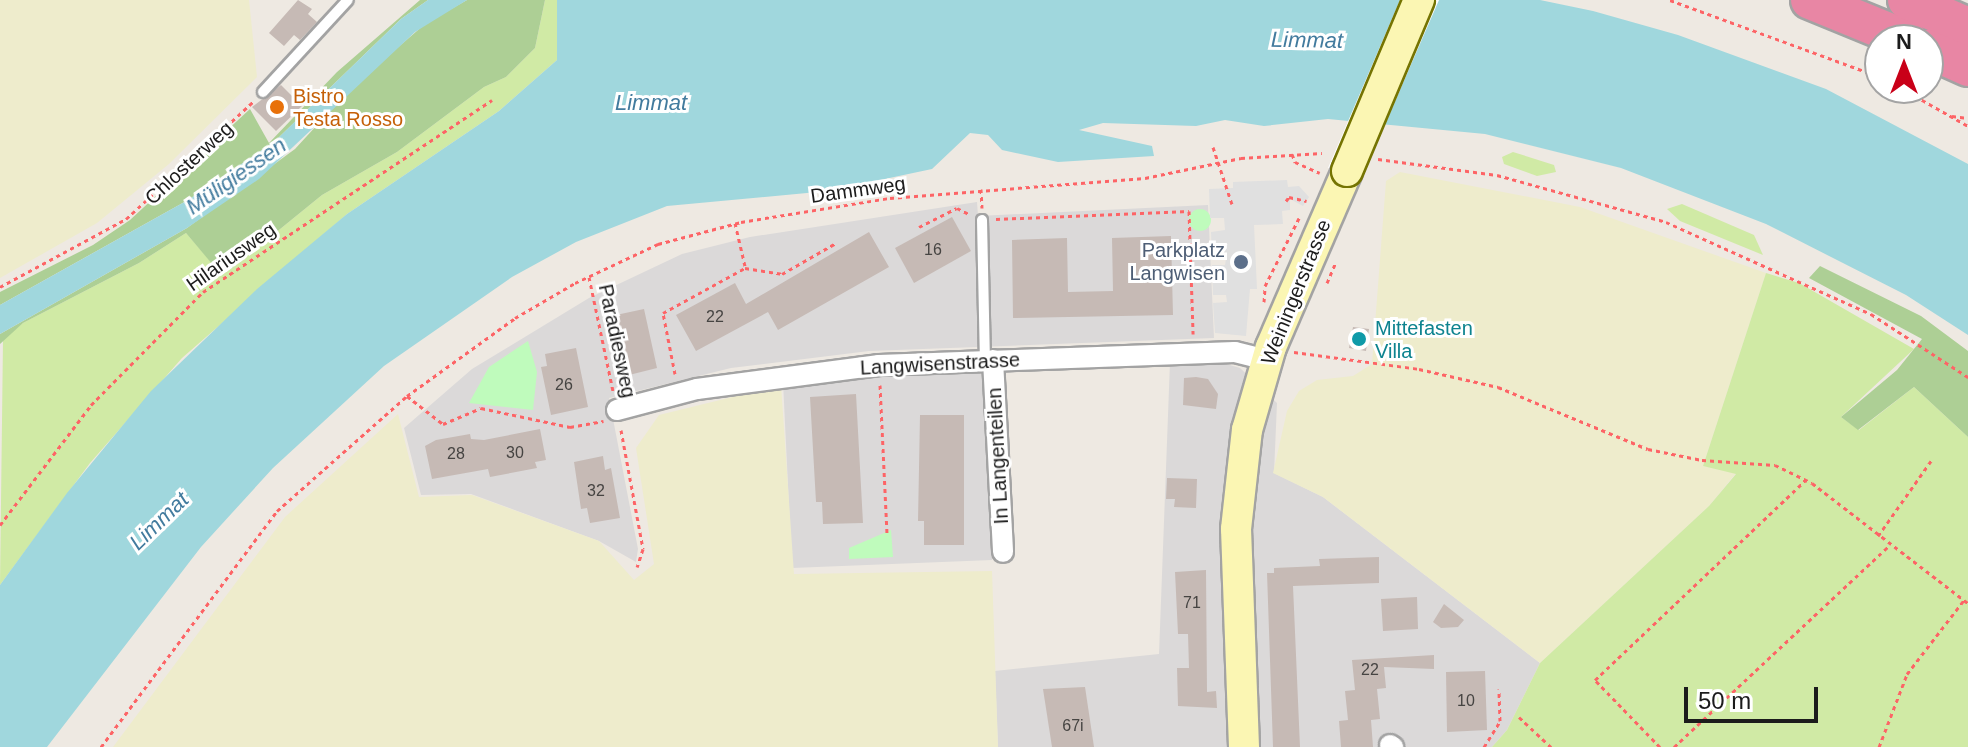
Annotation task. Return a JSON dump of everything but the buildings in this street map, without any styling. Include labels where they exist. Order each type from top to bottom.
[{"type":"highway","points":[[1810,0],[1869,24]]},
{"type":"highway","points":[[1907,0],[1968,27]]},
{"type":"highway","points":[[1944,56],[1968,67]]},
{"type":"main road","name":"Weiningerstrasse","points":[[1244,747],[1236,529],[1242,468],[1338,173],[1419,0]]},
{"type":"street","name":"Langwisenstrasse","points":[[616,420],[679,394],[879,365],[1194,353],[1277,355]]},
{"type":"street","name":"In Langenteilen","points":[[989,360],[1003,552]]},
{"type":"lane","points":[[263,92],[348,0]]},
{"type":"lane","points":[[982,220],[989,360]]},
{"type":"path","points":[[1670,0],[1864,71]]},
{"type":"path","name":"Chlosterweg","points":[[0,287],[126,219],[263,92]]},
{"type":"path","name":"Hilariusweg","points":[[0,525],[91,405],[203,292],[459,116],[492,100]]},
{"type":"path","points":[[1929,104],[1968,126]]},
{"type":"path","points":[[1948,115],[1968,118]]},
{"type":"path","points":[[1213,147],[1215,163],[1232,204]]},
{"type":"path","name":"Dammweg","points":[[101,747],[277,511],[407,396],[515,318],[589,277],[658,244],[735,223],[890,198],[1145,178],[1215,163],[1322,153]]},
{"type":"path","points":[[1292,154],[1306,169],[1338,173]]},
{"type":"path","points":[[1379,159],[1497,175],[1666,222],[1871,314],[1968,377]]},
{"type":"path","points":[[981,189],[982,220]]},
{"type":"path","points":[[1286,201],[1300,197],[1310,203]]},
{"type":"path","points":[[919,227],[957,208],[982,220],[1189,211],[1194,353]]},
{"type":"path","points":[[735,223],[745,268]]},
{"type":"path","points":[[679,394],[663,313],[745,268],[782,274],[836,243]]},
{"type":"path","name":"Paradiesweg","points":[[589,277],[643,549],[637,567]]},
{"type":"path","points":[[1277,355],[1498,387],[1648,449],[1702,460],[1760,462],[1806,480],[1966,602],[1907,674],[1879,747]]},
{"type":"path","points":[[879,365],[887,534]]},
{"type":"path","points":[[407,396],[443,424],[481,408],[570,427],[616,420]]},
{"type":"path","points":[[1878,536],[1933,458]]},
{"type":"path","points":[[1660,747],[1595,680],[1806,480]]},
{"type":"path","points":[[1674,747],[1890,545]]},
{"type":"path","points":[[1484,747],[1500,721],[1499,689]]},
{"type":"path","points":[[1519,717],[1551,747]]},
{"type":"shaded area","points":[[0,0],[249,0],[257,77],[169,164],[97,223],[0,278]]},
{"type":"shaded area","points":[[1400,172],[1580,207],[1766,273],[1703,466],[1736,473],[1709,506],[1540,663],[1323,497],[1273,473],[1287,411],[1299,391],[1317,380],[1353,376],[1372,364],[1386,181]]},
{"type":"shaded area","name":"Parkplatz Langwisen","points":[[1287,180],[1288,187],[1299,186],[1309,197],[1303,206],[1290,199],[1290,210],[1282,211],[1283,224],[1254,225],[1257,289],[1250,289],[1246,336],[1215,333],[1213,303],[1227,302],[1226,295],[1213,295],[1212,265],[1225,265],[1226,259],[1212,259],[1211,232],[1225,230],[1224,218],[1210,218],[1209,189],[1233,188],[1233,182]]},
{"type":"shaded area","points":[[977,202],[978,216],[1208,205],[1214,338],[869,351],[731,368],[609,398],[638,549],[636,562],[599,541],[471,494],[421,495],[404,428],[472,369],[589,298],[682,254],[750,237]]},
{"type":"shaded area","points":[[1213,360],[1240,368],[1277,403],[1274,473],[1323,497],[1540,663],[1507,730],[1492,747],[998,747],[995,671],[1159,654],[1170,362]]},
{"type":"shaded area","points":[[971,368],[986,377],[996,518],[992,560],[792,568],[783,382]]},
{"type":"shaded area","points":[[781,385],[794,574],[992,571],[998,747],[113,747],[285,517],[398,414],[419,497],[472,495],[599,541],[634,580],[654,564],[636,448],[659,415]]},
{"type":"green space","points":[[420,0],[428,0],[401,19],[274,142],[188,200],[0,305],[0,292],[93,245],[130,220],[250,109],[269,143],[337,72]]},
{"type":"green space","points":[[467,0],[545,0],[535,48],[506,77],[484,87],[397,152],[322,195],[231,269],[218,271],[186,233],[139,263],[23,323],[0,344],[0,334],[187,228],[295,149],[352,87],[425,24]]},
{"type":"green space","points":[[545,0],[557,0],[557,60],[499,111],[347,214],[182,358],[90,463],[0,585],[3,339],[23,323],[139,263],[186,233],[218,270],[231,269],[322,195],[397,152],[484,87],[506,77],[535,48]]},
{"type":"green space","points":[[1513,152],[1554,165],[1556,172],[1537,176],[1504,164],[1502,157]]},
{"type":"green space","points":[[1682,204],[1754,235],[1763,255],[1680,221],[1667,209]]},
{"type":"green space","points":[[1200,209],[1211,220],[1200,231],[1189,220]]},
{"type":"green space","points":[[1820,266],[1921,316],[1968,351],[1968,437],[1914,387],[1858,430],[1841,417],[1897,370],[1922,339],[1809,278]]},
{"type":"green space","points":[[1766,273],[1799,283],[1914,349],[1841,417],[1859,430],[1914,387],[1968,437],[1968,747],[1492,747],[1507,730],[1540,663],[1709,506],[1736,474],[1703,466]]},
{"type":"green space","points":[[528,341],[537,372],[533,410],[469,403],[489,367]]},
{"type":"green space","points":[[891,530],[893,557],[849,559],[849,548]]},
{"type":"water","name":"Müligiessen","points":[[428,0],[467,0],[415,32],[259,179],[187,228],[0,334],[0,305],[188,200],[274,142],[401,19]]},
{"type":"water","name":"Limmat","points":[[557,0],[1540,0],[1593,11],[1678,35],[1826,89],[1968,164],[1968,335],[1906,295],[1766,224],[1621,168],[1485,134],[1328,119],[1264,126],[1225,120],[1196,126],[1103,123],[1079,130],[1152,146],[1154,156],[1058,162],[1002,150],[988,135],[970,133],[932,169],[828,191],[667,206],[576,242],[512,277],[384,366],[273,468],[201,547],[47,747],[0,747],[0,585],[67,493],[151,391],[257,289],[347,214],[499,111],[557,60]]},
{"type":"pier","points":[[1400,0],[1439,0],[1364,173],[1328,168]]},
{"type":"place","name":"Bistro Testa Rosso","points":[[277,107]]},
{"type":"place","name":"Parkplatz Langwisen","points":[[1241,262]]},
{"type":"place","name":"Mittefasten Villa","points":[[1359,339]]}]
